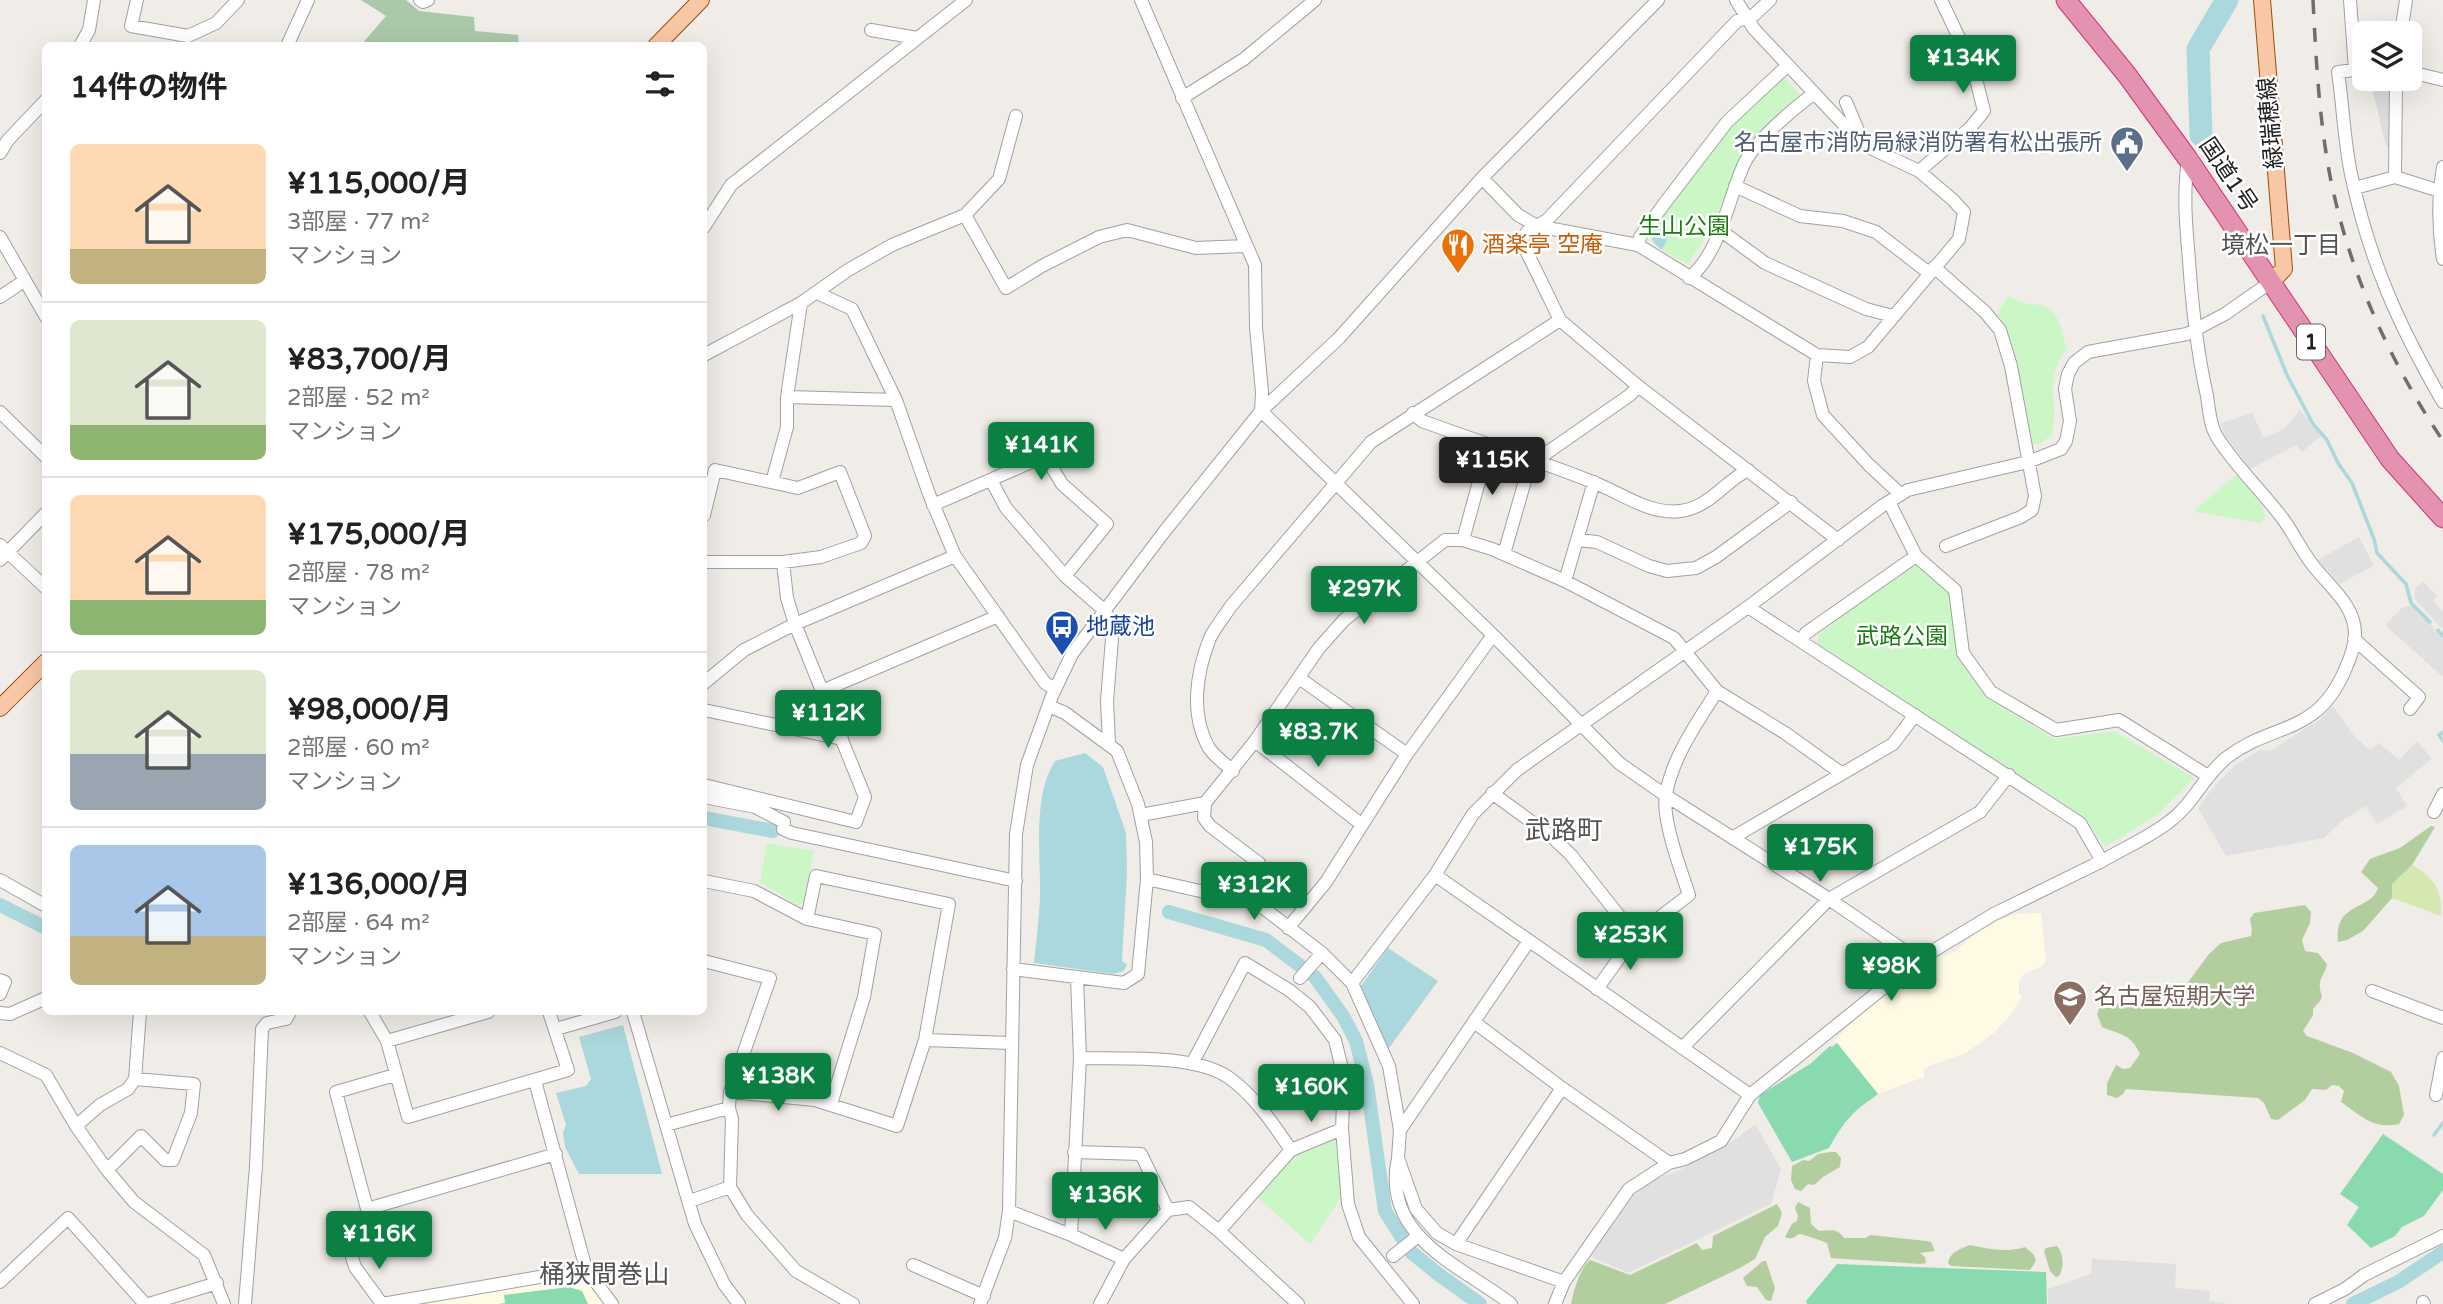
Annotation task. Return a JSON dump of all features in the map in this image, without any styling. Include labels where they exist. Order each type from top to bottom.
[{"type":"highway","name":"国道1号","points":[[2066,0],[2127,75],[2188,159],[2390,459],[2443,518]]},
{"type":"main road","points":[[660,42],[701,0]]},
{"type":"main road","name":"緑瑞穂線","points":[[2262,0],[2284,269],[2271,282]]},
{"type":"main road","points":[[0,708],[42,666]]},
{"type":"street","points":[[82,42],[89,30],[94,0]]},
{"type":"street","points":[[137,0],[131,26],[188,36],[216,23],[238,0]]},
{"type":"street","points":[[420,0],[428,0]]},
{"type":"street","points":[[707,222],[731,185],[966,0]]},
{"type":"street","points":[[1141,0],[1255,265],[1261,411],[1493,635],[1619,763],[1918,960]]},
{"type":"street","points":[[1182,98],[1244,59],[1315,0]]},
{"type":"street","points":[[913,1265],[982,1300],[1005,1238],[1009,1211],[1016,834],[1027,765],[1055,689],[1072,654],[1261,411],[1339,338],[1482,178],[1658,0]]},
{"type":"street","points":[[1482,178],[1518,215],[1537,226],[1639,245],[1817,355],[1850,357],[1868,347],[1959,239],[1964,212],[1919,171],[1862,144],[1787,66],[1747,18],[1736,0]]},
{"type":"street","points":[[1770,0],[1747,18],[1737,21],[1547,220],[1521,240],[1560,320],[1638,386],[1838,540]]},
{"type":"street","points":[[2350,0],[2353,21]]},
{"type":"street","points":[[2403,21],[2406,0]]},
{"type":"street","points":[[289,42],[306,1]]},
{"type":"street","points":[[1919,171],[1970,128],[1984,111],[1973,67],[1945,1]]},
{"type":"street","points":[[871,30],[917,38]]},
{"type":"street","points":[[1639,245],[1640,237],[1727,122],[1787,66]]},
{"type":"street","points":[[2352,70],[2338,72],[2351,175],[2375,265],[2395,312],[2443,402]]},
{"type":"street","points":[[2422,75],[2443,80]]},
{"type":"street","points":[[2395,177],[2396,91]]},
{"type":"street","points":[[1689,278],[1696,272],[1720,230],[1746,161],[1757,145],[1814,94]]},
{"type":"street","points":[[1846,102],[1862,144]]},
{"type":"street","points":[[0,153],[8,140],[42,104]]},
{"type":"street","points":[[707,353],[801,303],[848,270],[892,245],[965,215],[999,179],[1016,116]]},
{"type":"street","points":[[1555,1304],[1564,1282],[1629,1189],[1669,1163],[1685,1159],[1721,1141],[1750,1096],[1918,960],[1994,914],[2102,861],[2171,821],[2225,759],[2252,742],[2301,723],[2327,701],[2342,678],[2352,654],[2354,639],[2352,617],[2345,602],[2311,563],[2283,519],[2215,434],[2196,330],[2185,204],[2188,159]]},
{"type":"street","points":[[2443,167],[2443,259]]},
{"type":"street","points":[[2355,188],[2395,177],[2441,191]]},
{"type":"street","points":[[1735,186],[1800,215],[1843,221],[1876,232],[1932,270],[1984,312],[2000,330],[2011,366],[2035,496],[2032,510],[2021,517],[1947,546]]},
{"type":"street","points":[[965,215],[1006,288],[1099,237],[1127,230],[1196,248],[1245,246]]},
{"type":"street","points":[[1720,230],[1765,263],[1866,309],[1894,316]]},
{"type":"street","points":[[0,237],[42,310]]},
{"type":"street","points":[[0,296],[24,281]]},
{"type":"street","points":[[1352,983],[1435,875],[1473,814],[1517,770],[1908,490],[2028,462],[2061,449],[2066,441],[2070,421],[2065,389],[2068,374],[2074,363],[2088,352],[2187,334],[2247,300],[2271,282]]},
{"type":"street","points":[[817,293],[852,309],[896,400],[933,505],[955,556],[1045,683],[1055,689]]},
{"type":"street","points":[[772,482],[787,427],[787,397],[801,303]]},
{"type":"street","points":[[1233,771],[1210,750],[1198,722],[1200,668],[1211,636],[1231,607],[1371,442],[1560,320]]},
{"type":"street","points":[[1817,355],[1814,381],[1822,415],[1868,465],[1896,490],[1894,499],[1916,556],[1955,590],[1963,653],[1991,692],[2056,730],[2119,720],[2208,776]]},
{"type":"street","points":[[1504,554],[1536,462],[1630,395],[1638,386]]},
{"type":"street","points":[[787,397],[896,400]]},
{"type":"street","points":[[0,412],[42,453]]},
{"type":"street","points":[[1413,413],[1422,421],[1594,482],[1649,507],[1665,511],[1682,511],[1704,504],[1739,474],[1748,470]]},
{"type":"street","points":[[1464,540],[1489,446]]},
{"type":"street","points":[[933,505],[1045,456],[1062,484],[1107,524],[1065,576]]},
{"type":"street","points":[[707,502],[715,470],[798,488],[840,472],[864,536],[861,543],[821,557],[782,562],[707,562]]},
{"type":"street","points":[[991,480],[1006,508],[1065,576],[1105,611],[1113,626],[1107,701],[1108,743]]},
{"type":"street","points":[[1564,581],[1594,482]]},
{"type":"street","points":[[1577,540],[1597,542],[1667,572],[1696,568],[1791,502]]},
{"type":"street","points":[[42,517],[3,552],[42,585]]},
{"type":"street","points":[[1141,815],[1205,803],[1233,771],[1319,648],[1344,620],[1445,540],[1464,540],[1504,554],[1564,581],[1674,638],[1717,691],[1785,733],[1841,773]]},
{"type":"street","points":[[707,680],[744,650],[795,624],[955,556]]},
{"type":"street","points":[[1801,641],[1806,633],[1916,556]]},
{"type":"street","points":[[707,786],[856,822],[865,797],[795,624],[787,598],[782,562]]},
{"type":"street","points":[[1748,607],[2080,823],[2102,861]]},
{"type":"street","points":[[822,691],[998,616]]},
{"type":"street","points":[[1288,928],[1326,882],[1407,754],[1493,635]]},
{"type":"street","points":[[2354,639],[2419,697],[2410,709]]},
{"type":"street","points":[[1299,678],[1407,754]]},
{"type":"street","points":[[1597,989],[1635,936],[1689,895],[1666,814],[1665,795],[1680,752],[1717,691]]},
{"type":"street","points":[[1013,969],[1124,983],[1138,974],[1147,879],[1146,842],[1141,815],[1118,751],[1065,713],[1049,706]]},
{"type":"street","points":[[707,711],[842,739]]},
{"type":"street","points":[[1732,838],[1893,744],[1915,715]]},
{"type":"street","points":[[1255,741],[1361,824]]},
{"type":"street","points":[[1682,1048],[1829,899],[1980,812],[2009,775]]},
{"type":"street","points":[[1492,793],[1571,855],[1635,936]]},
{"type":"street","points":[[2434,812],[2443,794]]},
{"type":"street","points":[[707,798],[755,807],[784,822],[783,829],[792,833],[1016,881]]},
{"type":"street","points":[[1205,803],[1205,818],[1210,826],[1259,863],[1236,891]]},
{"type":"street","points":[[1435,875],[1750,1096]]},
{"type":"street","points":[[730,1092],[815,1100],[897,1126],[925,1040],[949,904],[816,876],[807,919]]},
{"type":"street","points":[[1147,879],[1200,891],[1236,891],[1257,903],[1322,953],[1352,983],[1389,1066],[1400,1130],[1394,1176],[1396,1190],[1415,1238],[1511,1304]]},
{"type":"street","points":[[0,880],[42,904]]},
{"type":"street","points":[[707,882],[754,891],[807,919],[875,934],[864,997],[831,1104]]},
{"type":"street","points":[[1400,1130],[1529,941]]},
{"type":"street","points":[[1300,978],[1322,953]]},
{"type":"street","points":[[707,962],[770,978],[730,1092],[730,1187],[747,1215],[796,1271],[853,1304]]},
{"type":"street","points":[[1194,1062],[1245,963],[1289,990],[1310,1007],[1335,1040],[1344,1077],[1342,1129],[1348,1204],[1359,1237],[1413,1304]]},
{"type":"street","points":[[1072,1235],[1080,1058],[1077,978]]},
{"type":"street","points":[[0,980],[5,982],[0,994]]},
{"type":"street","points":[[2372,991],[2443,1018]]},
{"type":"street","points":[[0,1013],[10,1014],[42,1000]]},
{"type":"street","points":[[76,1126],[100,1105],[128,1089],[135,1079],[140,1015]]},
{"type":"street","points":[[245,1304],[257,1166],[262,1029],[267,1023],[286,1019],[289,1015]]},
{"type":"street","points":[[372,1015],[387,1041],[408,1117],[568,1070],[550,1015]]},
{"type":"street","points":[[387,1041],[478,1015]]},
{"type":"street","points":[[556,1029],[605,1015]]},
{"type":"street","points":[[634,1015],[695,1224],[724,1284],[739,1304]]},
{"type":"street","points":[[1474,1022],[1669,1163]]},
{"type":"street","points":[[925,1040],[1011,1043]]},
{"type":"street","points":[[0,1053],[46,1075],[76,1126],[134,1202],[204,1255],[224,1304]]},
{"type":"street","points":[[1080,1058],[1194,1062],[1227,1076],[1247,1094],[1291,1150]]},
{"type":"street","points":[[2436,1095],[2443,1058]]},
{"type":"street","points":[[395,1075],[336,1091],[367,1209],[556,1154]]},
{"type":"street","points":[[107,1170],[141,1136],[165,1160],[173,1160],[191,1113],[194,1084],[135,1079]]},
{"type":"street","points":[[535,1081],[586,1269],[612,1304]]},
{"type":"street","points":[[1455,1244],[1562,1088]]},
{"type":"street","points":[[666,1125],[729,1108]]},
{"type":"street","points":[[1219,1231],[1291,1150],[1342,1129]]},
{"type":"street","points":[[1074,1152],[1142,1154],[1168,1210]]},
{"type":"street","points":[[1398,1158],[1416,1209],[1437,1233],[1455,1244],[1564,1282]]},
{"type":"street","points":[[690,1201],[730,1187]]},
{"type":"street","points":[[1100,1304],[1124,1259],[1168,1210],[1189,1208],[1219,1231],[1298,1304]]},
{"type":"street","points":[[1009,1211],[1072,1235],[1124,1259]]},
{"type":"street","points":[[0,1282],[68,1218],[147,1304],[217,1283]]},
{"type":"street","points":[[2315,1304],[2345,1289],[2364,1275],[2443,1236]]},
{"type":"street","points":[[1393,1256],[1415,1238]]},
{"type":"street","points":[[350,1251],[355,1266],[382,1304],[586,1269]]},
{"type":"shaded area","points":[[2373,91],[2394,91],[2392,145],[2386,146]]},
{"type":"shaded area","points":[[2300,410],[2321,436],[2302,452],[2296,445],[2250,469],[2224,434],[2221,423],[2252,413],[2264,438],[2284,429]]},
{"type":"shaded area","points":[[2359,537],[2374,565],[2340,584],[2318,560]]},
{"type":"shaded area","points":[[2423,581],[2437,596],[2433,601],[2443,612],[2443,630],[2415,599],[2415,589]]},
{"type":"shaded area","points":[[2413,606],[2443,638],[2443,677],[2385,625],[2403,607]]},
{"type":"shaded area","points":[[2333,706],[2354,736],[2370,750],[2379,743],[2399,760],[2417,741],[2432,759],[2396,788],[2407,806],[2377,824],[2366,806],[2343,820],[2324,838],[2226,856],[2198,808],[2235,765],[2260,750],[2270,751],[2319,720]]},
{"type":"shaded area","points":[[2041,913],[2046,960],[2043,966],[2027,972],[2019,980],[2019,994],[2022,996],[2013,1012],[1994,1033],[1966,1053],[1924,1068],[1924,1077],[1878,1094],[1835,1040],[1870,1004],[1936,958],[1955,952],[1985,925],[2016,914]]},
{"type":"shaded area","points":[[1755,1124],[1781,1169],[1771,1204],[1628,1273],[1590,1256],[1633,1196],[1655,1179],[1676,1172],[1736,1139]]},
{"type":"shaded area","points":[[2092,1259],[2176,1264],[2175,1288],[2210,1291],[2209,1301],[2228,1304],[2048,1304],[2048,1289],[2091,1274]]},
{"type":"shaded area","points":[[579,1274],[605,1304],[421,1304]]},
{"type":"green space","points":[[361,0],[406,0],[419,11],[474,17],[475,31],[518,35],[519,42],[364,42],[386,16]]},
{"type":"green space","name":"生山公園","points":[[1784,77],[1801,96],[1734,175],[1710,231],[1688,264],[1662,250],[1651,236],[1658,222],[1731,124]]},
{"type":"green space","points":[[2008,296],[2024,303],[2047,307],[2052,311],[2059,323],[2067,350],[2055,370],[2053,380],[2052,435],[2039,444],[2032,445],[2011,340],[1997,314]]},
{"type":"green space","points":[[2236,475],[2261,504],[2266,516],[2260,523],[2194,511]]},
{"type":"green space","name":"武路公園","points":[[1916,564],[1949,591],[1958,658],[1988,699],[2055,739],[2114,731],[2194,778],[2159,814],[2105,847],[2086,819],[1818,644],[1818,635],[1909,565]]},
{"type":"green space","points":[[2431,826],[2435,827],[2412,865],[2392,884],[2392,898],[2363,931],[2338,942],[2341,920],[2347,913],[2374,896],[2378,888],[2361,872],[2370,859],[2400,848]]},
{"type":"green space","points":[[767,843],[814,851],[805,901],[799,906],[760,882]]},
{"type":"green space","points":[[2412,865],[2435,884],[2440,898],[2441,916],[2392,898],[2392,884]]},
{"type":"green space","points":[[2305,905],[2311,912],[2310,923],[2302,940],[2305,951],[2318,953],[2327,964],[2320,982],[2322,997],[2303,1031],[2307,1036],[2353,1053],[2391,1072],[2399,1086],[2404,1115],[2399,1124],[2382,1125],[2367,1120],[2341,1102],[2344,1091],[2339,1086],[2332,1085],[2326,1090],[2312,1089],[2305,1100],[2278,1120],[2271,1119],[2264,1103],[2258,1098],[2126,1089],[2117,1098],[2107,1095],[2107,1083],[2116,1065],[2123,1069],[2130,1068],[2140,1054],[2129,1039],[2102,1027],[2097,1014],[2100,1007],[2112,1008],[2121,1001],[2169,1008],[2209,954],[2221,943],[2251,936],[2250,919],[2254,913]]},
{"type":"green space","points":[[1837,1043],[1878,1094],[1849,1118],[1829,1148],[1792,1162],[1758,1103],[1760,1095],[1810,1064]]},
{"type":"green space","points":[[2383,1134],[2443,1174],[2443,1190],[2424,1216],[2402,1227],[2395,1236],[2371,1248],[2347,1225],[2359,1207],[2340,1194]]},
{"type":"green space","points":[[1335,1138],[1342,1196],[1310,1244],[1258,1198],[1294,1152]]},
{"type":"green space","points":[[1836,1152],[1841,1158],[1840,1167],[1814,1185],[1808,1184],[1801,1191],[1795,1189],[1791,1180],[1792,1166],[1803,1160],[1809,1161],[1818,1154]]},
{"type":"green space","points":[[1798,1202],[1810,1208],[1811,1224],[1819,1231],[1836,1231],[1844,1238],[1866,1238],[1870,1235],[1926,1241],[1931,1242],[1935,1251],[1920,1253],[1925,1257],[1926,1263],[1921,1264],[1831,1258],[1827,1243],[1799,1234],[1792,1238],[1785,1237],[1792,1224],[1797,1221],[1795,1208]]},
{"type":"green space","points":[[1777,1204],[1782,1213],[1778,1226],[1765,1237],[1755,1259],[1738,1269],[1665,1304],[1571,1304],[1580,1275],[1590,1260],[1630,1275],[1697,1243],[1702,1250],[1712,1248],[1713,1236]]},
{"type":"green space","points":[[1970,1245],[2004,1250],[2025,1247],[2034,1255],[2036,1261],[2030,1270],[1951,1266],[1948,1263],[1953,1254]]},
{"type":"green space","points":[[2057,1246],[2062,1265],[2061,1273],[2056,1277],[2050,1271],[2044,1251]]},
{"type":"green space","points":[[1766,1261],[1775,1288],[1771,1301],[1766,1300],[1757,1287],[1747,1286],[1743,1278]]},
{"type":"green space","points":[[1837,1264],[2046,1272],[2047,1304],[1807,1304],[1806,1301]]},
{"type":"green space","points":[[569,1287],[582,1291],[588,1304],[499,1304],[505,1303],[504,1295]]},
{"type":"water","points":[[1658,222],[1664,222],[1670,233],[1662,250],[1651,236]]},
{"type":"water","points":[[1085,753],[1103,767],[1126,833],[1127,873],[1122,961],[1127,964],[1124,971],[1113,974],[1034,963],[1040,899],[1039,828],[1043,792],[1055,761]]},
{"type":"water","points":[[1388,948],[1438,981],[1386,1052],[1361,986]]},
{"type":"water","points":[[623,1025],[662,1174],[579,1174],[565,1147],[563,1133],[566,1125],[556,1093],[586,1086],[591,1079],[579,1037]]},
{"type":"waterway","points":[[2201,135],[2198,49],[2227,0]]},
{"type":"waterway","points":[[2263,316],[2287,375],[2313,424],[2327,440],[2352,483],[2377,553],[2406,584],[2411,603],[2430,622]]},
{"type":"waterway","points":[[2438,630],[2443,636]]},
{"type":"waterway","points":[[2443,732],[2439,735],[2443,741]]},
{"type":"waterway","points":[[707,819],[773,831]]},
{"type":"waterway","points":[[0,905],[42,926]]},
{"type":"waterway","points":[[1169,912],[1266,940],[1315,977],[1343,1016],[1356,1041],[1367,1084],[1385,1211],[1411,1252],[1480,1304]]},
{"type":"waterway","points":[[2434,1135],[2443,1123]]},
{"type":"waterway","points":[[2353,1304],[2398,1282],[2443,1252]]},
{"type":"railway","points":[[2313,0],[2318,88],[2326,154],[2348,247],[2373,314],[2389,347],[2443,441]]},
{"type":"place","name":"名古屋市消防局緑消防署有松出張所","points":[[2127,173]]},
{"type":"place","name":"酒楽亭 空庵","points":[[1458,275]]},
{"type":"place","name":"地蔵池","points":[[1062,657]]},
{"type":"place","name":"名古屋短期大学","points":[[2070,1027]]},
{"type":"district","name":"境松一丁目","points":[[2281,245]]},
{"type":"district","name":"武路町","points":[[1564,830]]},
{"type":"district","name":"桶狭間巻山","points":[[604,1274]]}]
